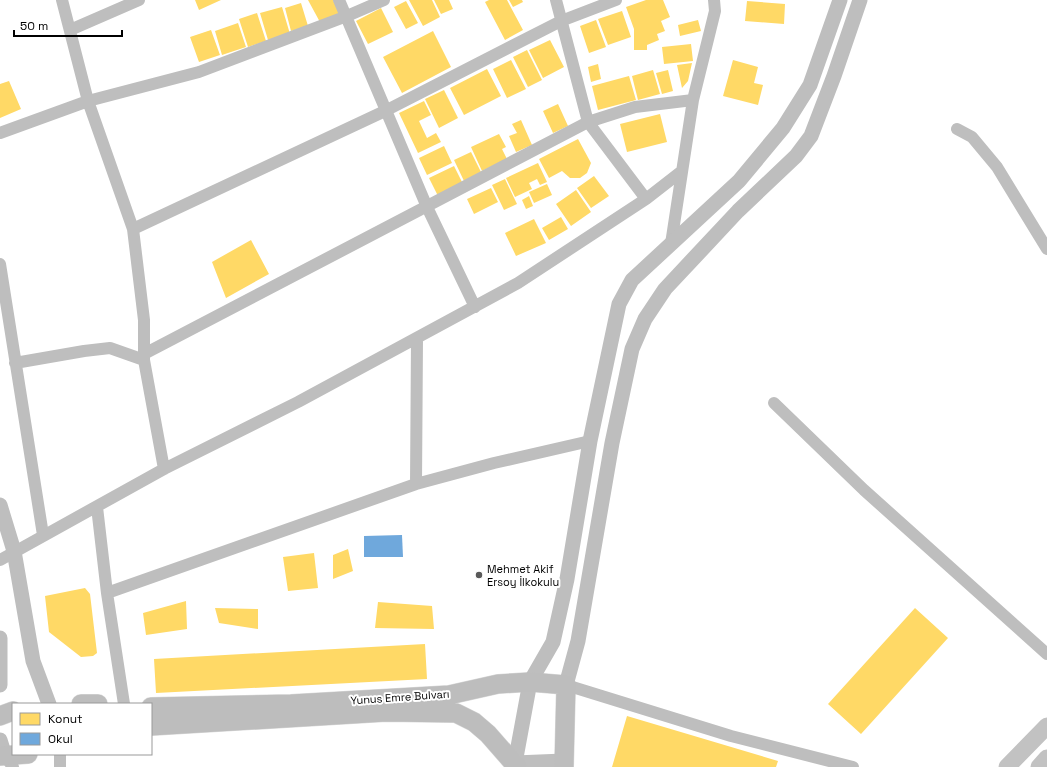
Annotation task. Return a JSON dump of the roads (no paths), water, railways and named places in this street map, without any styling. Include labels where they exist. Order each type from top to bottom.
[{"type":"main road","name":"Yunus Emre Bulvarı","points":[[152,707],[291,704],[449,695],[498,684],[530,682],[566,685]]},
{"type":"main road","points":[[564,764],[566,685]]},
{"type":"main road","points":[[0,716],[12,711]]},
{"type":"main road","name":"Yunus Emre Bulvarı","points":[[152,726],[386,712],[456,713],[474,722],[494,740],[516,765]]},
{"type":"main road","points":[[1007,767],[1047,726]]},
{"type":"main road","points":[[1039,767],[1047,758]]},
{"type":"street","points":[[62,0],[88,101],[133,229],[144,320],[144,357],[164,469]]},
{"type":"street","points":[[70,30],[139,0]]},
{"type":"street","points":[[339,0],[427,207],[475,307]]},
{"type":"street","points":[[0,133],[88,101],[199,72],[347,16],[384,0]]},
{"type":"street","points":[[556,0],[588,122],[646,199]]},
{"type":"street","points":[[133,229],[386,111],[561,21],[616,0]]},
{"type":"street","points":[[671,244],[693,100],[715,11],[714,0]]},
{"type":"street","points":[[564,764],[516,765],[530,682],[553,642],[567,578],[590,441],[610,337],[619,304],[632,280],[739,181],[783,128],[810,85],[840,0]]},
{"type":"street","points":[[854,767],[731,736],[566,685],[578,642],[612,443],[632,349],[645,319],[665,289],[738,211],[796,156],[811,136],[834,76],[860,0]]},
{"type":"street","points":[[15,363],[110,348],[144,357],[588,122],[635,107],[693,100]]},
{"type":"street","points":[[957,129],[972,137],[997,166],[1047,249]]},
{"type":"street","points":[[0,560],[164,469],[298,402],[417,339],[518,283],[646,199],[682,171]]},
{"type":"street","points":[[0,264],[43,536]]},
{"type":"street","points":[[416,484],[417,339]]},
{"type":"street","points":[[774,403],[864,490],[1047,654]]},
{"type":"street","points":[[107,593],[416,484],[494,463],[590,441]]},
{"type":"street","points":[[0,505],[14,551],[33,661],[50,703]]},
{"type":"street","points":[[97,507],[107,593],[124,703]]},
{"type":"street","points":[[0,638],[0,685]]},
{"type":"street","points":[[60,755],[60,767]]},
{"type":"place","name":"Mehmet Akif Ersoy İlkokulu","points":[[479,575]]}]
